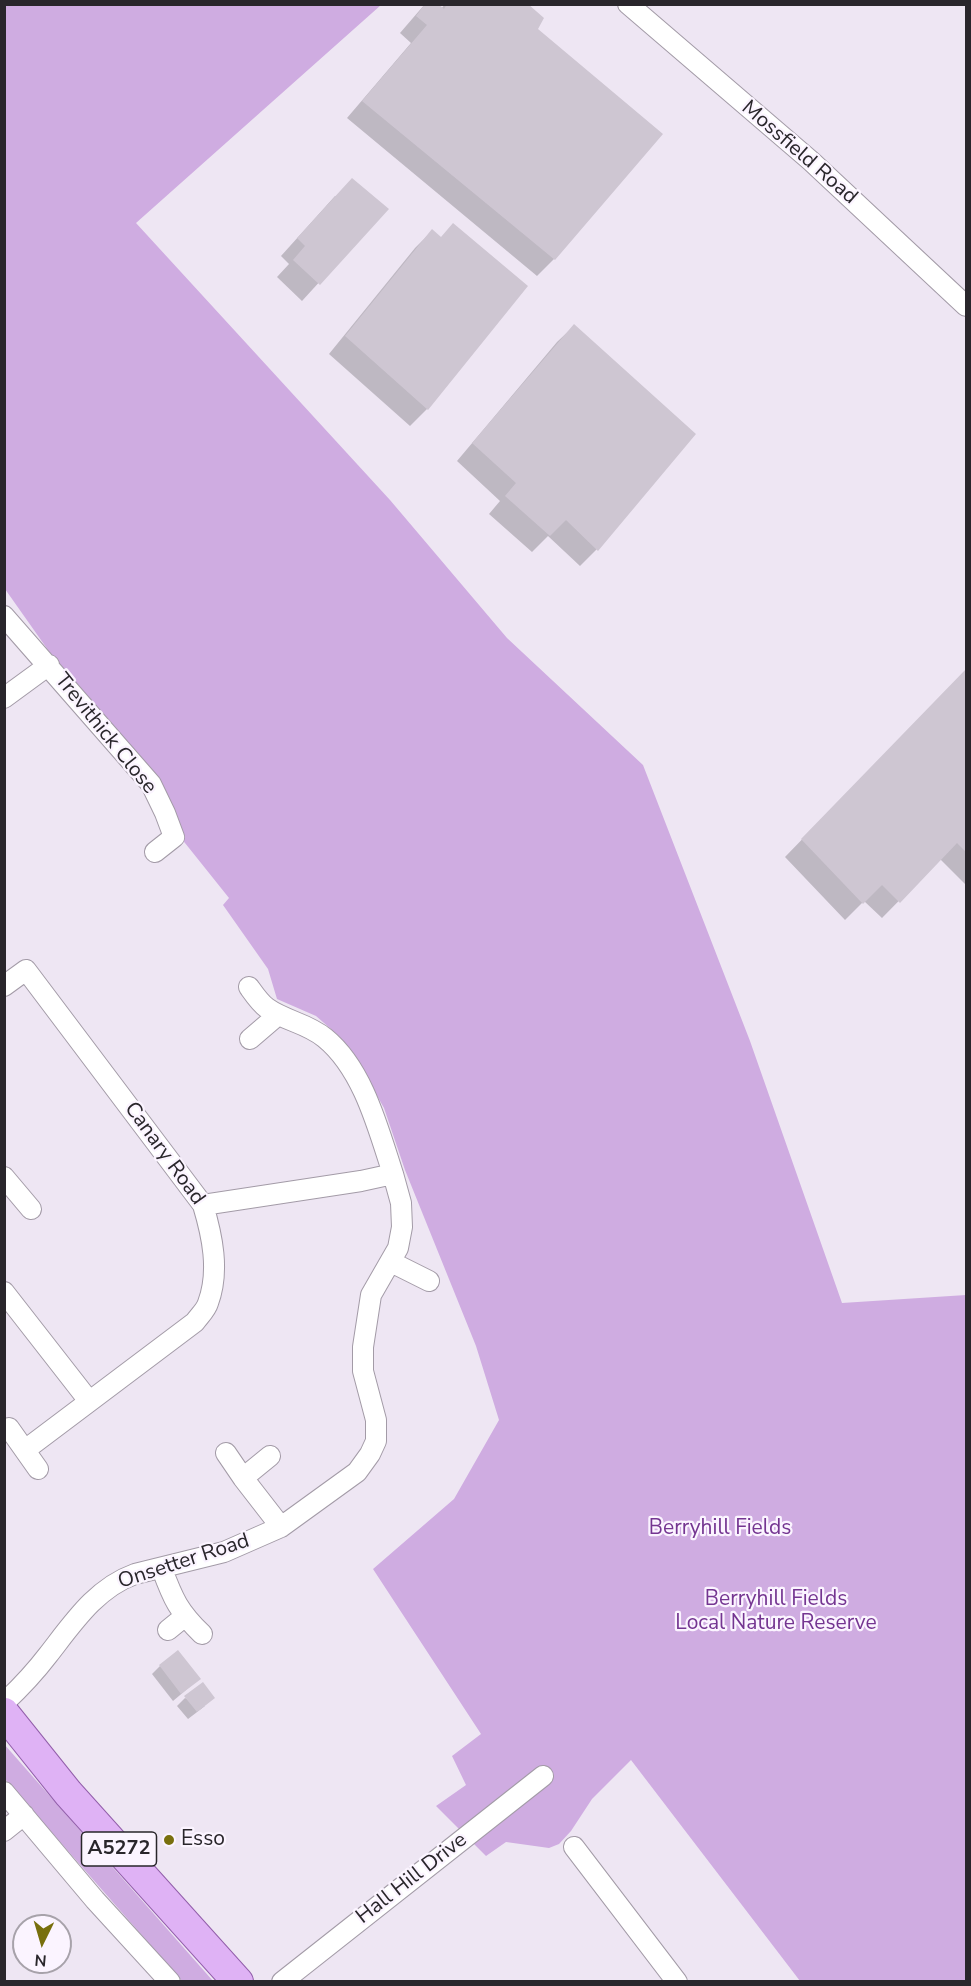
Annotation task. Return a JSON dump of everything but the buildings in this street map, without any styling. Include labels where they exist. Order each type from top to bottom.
[{"type":"main road","name":"A5272","points":[[4,1713],[68,1793],[238,1982]]},
{"type":"street","name":"Mossfield Road","points":[[628,4],[811,161],[966,306]]},
{"type":"street","name":"Trevithick Close","points":[[4,616],[151,784],[178,845],[155,852]]},
{"type":"street","points":[[4,698],[49,666]]},
{"type":"street","name":"Canary Road","points":[[4,986],[26,970],[204,1205],[213,1243],[213,1282],[208,1304],[195,1322],[25,1450]]},
{"type":"street","points":[[249,987],[265,1007],[278,1015],[250,1039]]},
{"type":"street","name":"Onsetter Road","points":[[4,1703],[27,1682],[71,1625],[108,1587],[135,1574],[224,1552],[281,1527],[357,1472],[376,1441],[376,1420],[363,1371],[363,1347],[371,1296],[380,1276],[392,1262],[398,1248],[402,1227],[401,1203],[366,1096],[346,1062],[326,1039],[306,1025],[278,1015]]},
{"type":"street","points":[[204,1205],[393,1174]]},
{"type":"street","points":[[7,1187],[31,1209]]},
{"type":"street","points":[[392,1262],[429,1281]]},
{"type":"street","points":[[4,1292],[89,1401]]},
{"type":"street","points":[[9,1428],[38,1468]]},
{"type":"street","points":[[226,1453],[281,1527]]},
{"type":"street","points":[[243,1478],[270,1456]]},
{"type":"street","points":[[162,1569],[173,1599],[184,1617],[202,1634]]},
{"type":"street","points":[[168,1630],[184,1617]]},
{"type":"street","name":"Hall Hill Drive","points":[[282,1982],[543,1776]]},
{"type":"street","points":[[4,1792],[95,1900],[170,1982]]},
{"type":"street","points":[[4,1831],[24,1815]]},
{"type":"street","points":[[574,1847],[677,1982]]},
{"type":"green space","name":"Berryhill Fields","points":[[4,5],[381,5],[136,223],[390,500],[507,638],[643,765],[750,1041],[842,1303],[966,1295],[966,1981],[800,1981],[631,1760],[592,1799],[571,1831],[559,1844],[549,1848],[506,1842],[486,1856],[436,1806],[466,1785],[452,1756],[481,1734],[373,1569],[454,1499],[499,1420],[476,1346],[405,1170],[384,1108],[359,1064],[339,1036],[316,1016],[277,999],[268,969],[223,905],[229,898],[177,833],[5,589]]},
{"type":"green space","points":[[4,1744],[213,1981],[182,1981],[5,1779]]},
{"type":"place","name":"Esso","points":[[169,1840]]},
{"type":"park label","name":"Berryhill Fields Local Nature Reserve","points":[[776,1612]]}]
